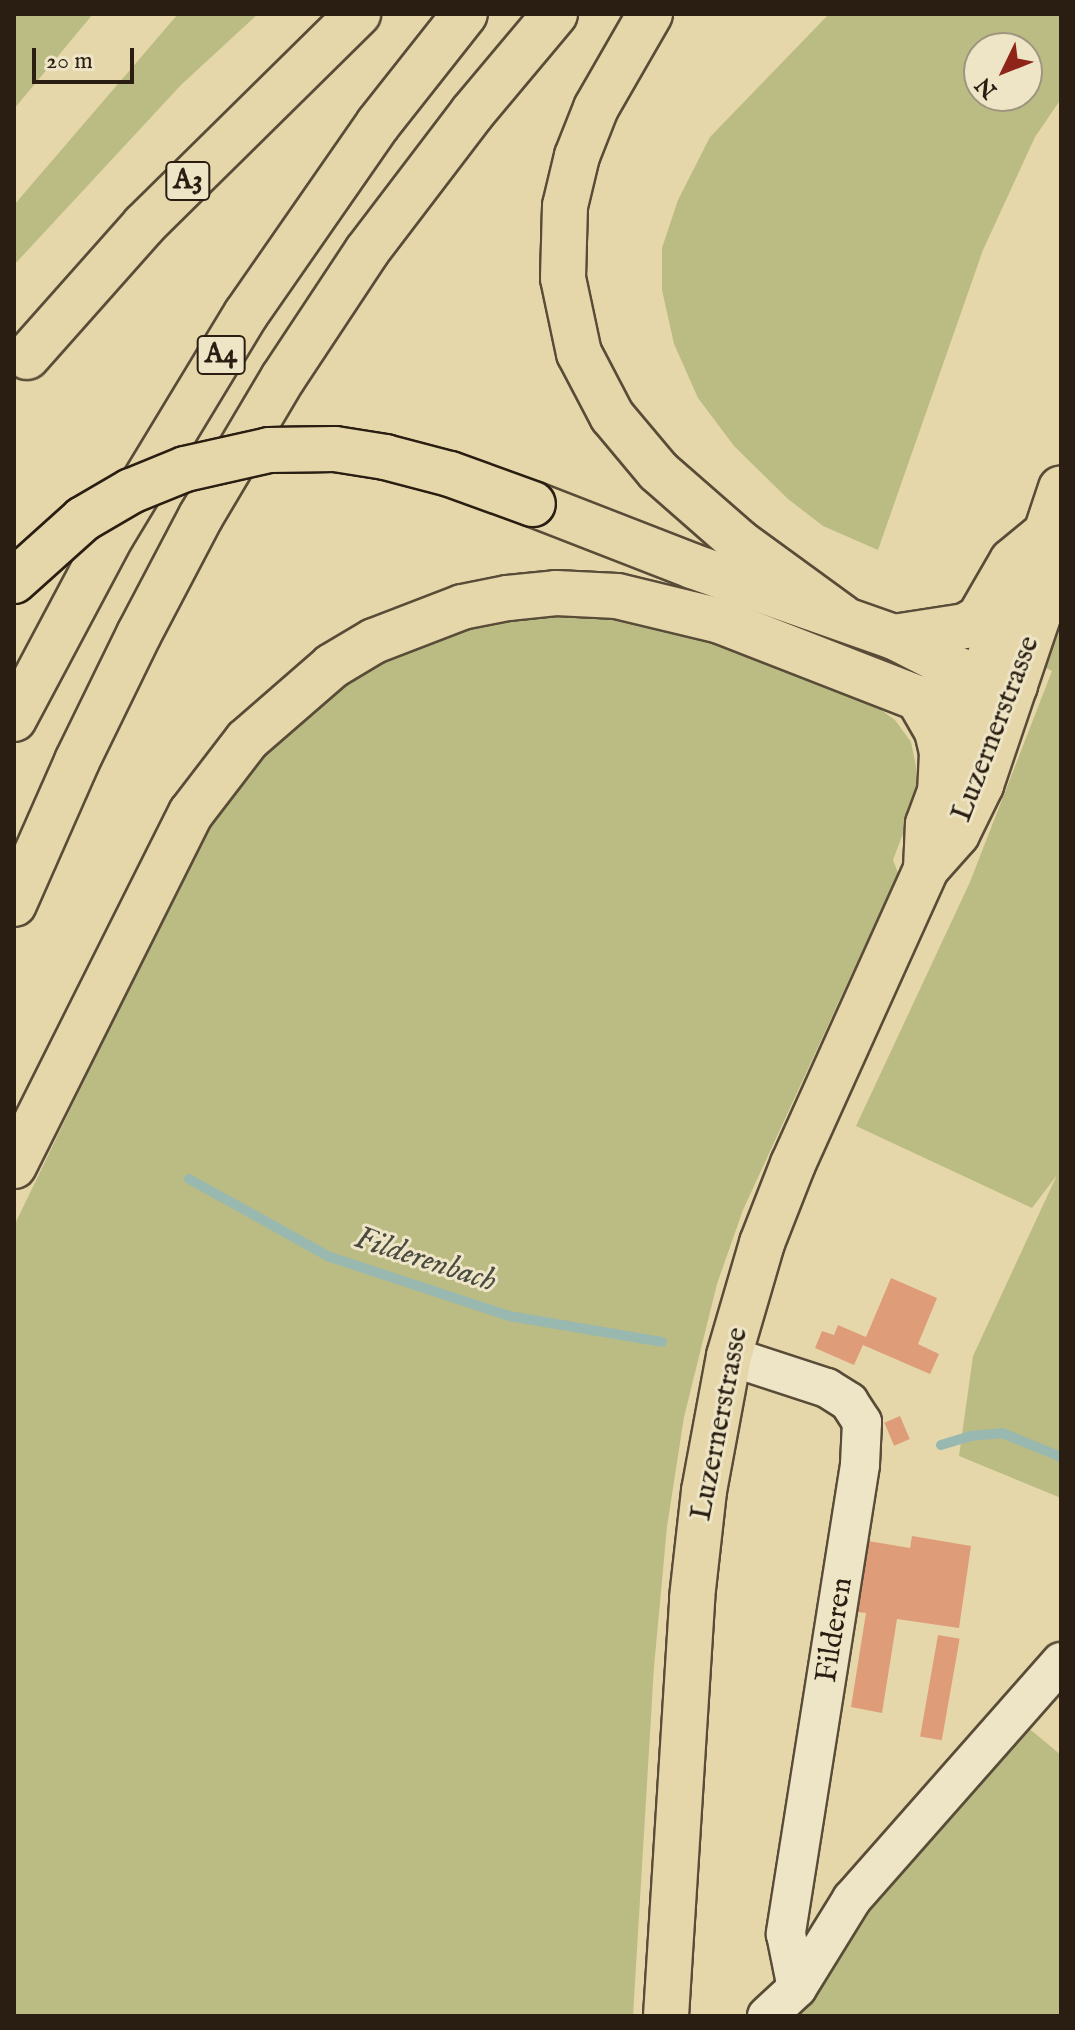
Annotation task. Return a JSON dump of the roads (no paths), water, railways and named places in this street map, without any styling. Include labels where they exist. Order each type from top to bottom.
[{"type":"main road","points":[[21,366],[123,228],[202,131],[317,14]]},
{"type":"main road","name":"A3","points":[[21,366],[144,225],[358,14]]},
{"type":"main road","name":"A4","points":[[14,719],[112,535],[246,314],[378,124],[465,14]]},
{"type":"main road","name":"A4","points":[[14,904],[77,761],[139,634],[201,516],[283,378],[377,238],[472,113],[555,14]]},
{"type":"main road","points":[[650,14],[596,108],[577,156],[565,206],[563,278],[579,353],[612,416],[658,471],[739,542],[842,617]]},
{"type":"main road","points":[[14,581],[83,519],[131,491],[185,469],[269,450],[335,449],[385,457],[450,474],[692,566],[842,617],[894,637],[959,670],[988,697]]},
{"type":"main road","name":"Luzernerstrasse","points":[[666,2016],[692,1598],[704,1491],[729,1356],[762,1243],[793,1164],[926,869],[957,834],[961,789],[1023,566],[1046,533],[1061,488]]},
{"type":"main road","points":[[894,637],[965,626],[979,618],[1012,561],[1046,533]]},
{"type":"main road","points":[[14,1166],[191,813],[255,731],[332,666],[374,641],[462,607],[508,598],[556,593],[617,596],[720,621],[918,698],[988,697]]},
{"type":"main road","points":[[918,698],[937,731],[942,753],[961,789]]},
{"type":"street","name":"Filderen","points":[[729,1356],[827,1388],[849,1402],[862,1422],[860,1465],[786,1934],[797,1988]]},
{"type":"street","points":[[767,2016],[797,1988],[852,1899],[1061,1662]]},
{"type":"waterway","name":"Filderenbach","points":[[189,1179],[330,1257],[509,1316],[662,1342]]},
{"type":"waterway","name":"Filderenbach","points":[[941,1445],[970,1436],[1002,1433],[1061,1457]]}]
